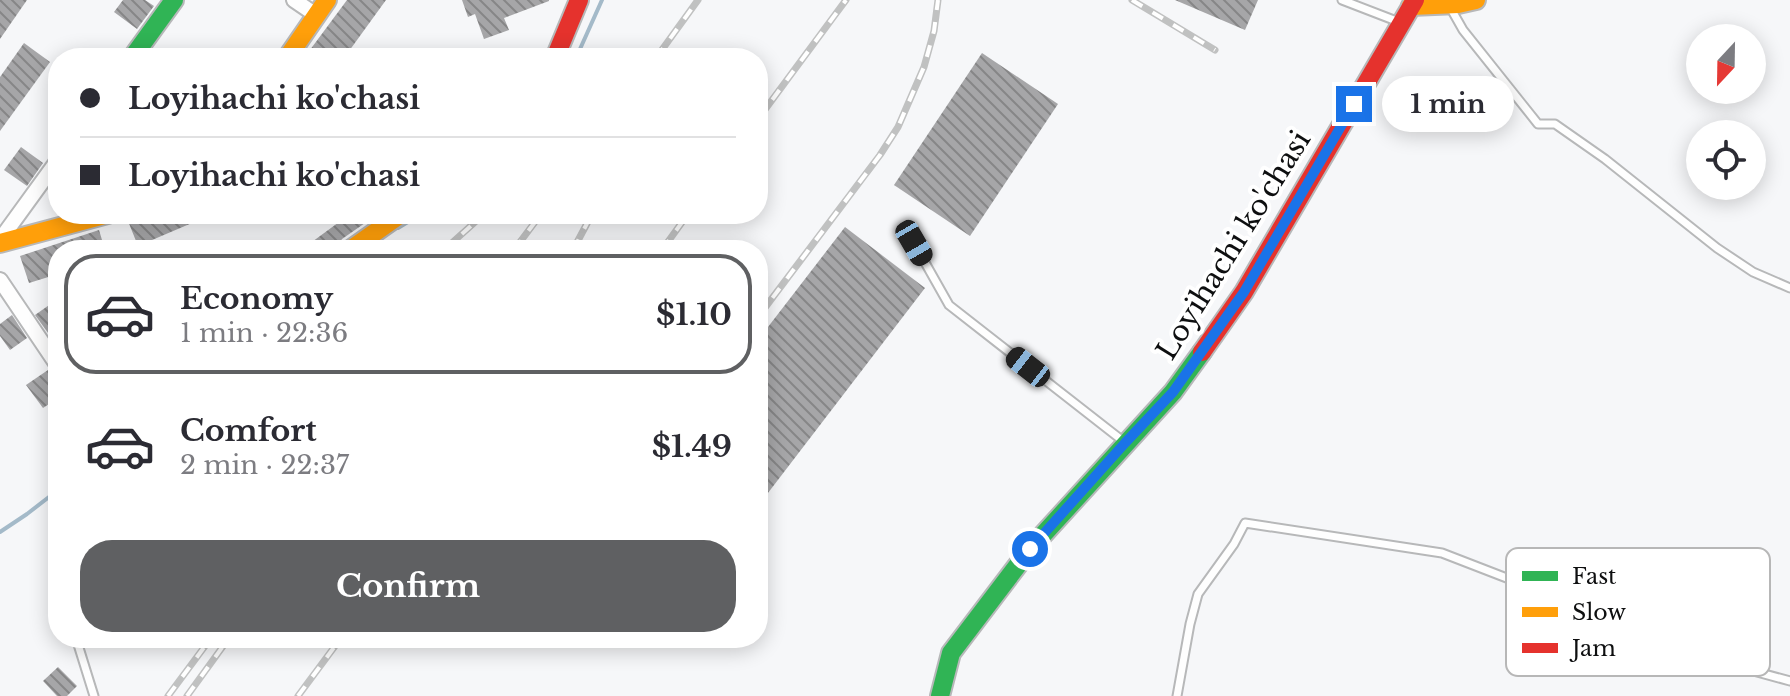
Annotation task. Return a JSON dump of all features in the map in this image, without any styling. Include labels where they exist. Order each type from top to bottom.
[{"type":"street","points":[[139,48],[174,0]]},
{"type":"street","points":[[294,0],[322,8],[294,48]]},
{"type":"street","points":[[559,48],[579,0]]},
{"type":"street","points":[[1413,3],[1448,5],[1476,0]]},
{"type":"street","name":"Loyihachi ko'chasi","points":[[940,696],[951,653],[1030,549],[1173,392],[1244,292],[1413,3]]},
{"type":"street","points":[[0,242],[48,174]]},
{"type":"street","points":[[0,242],[69,224]]},
{"type":"street","points":[[364,240],[387,224]]},
{"type":"street","points":[[0,280],[48,351]]},
{"type":"lane","points":[[1342,0],[1401,23]]},
{"type":"lane","points":[[1448,5],[1463,30],[1538,124],[1555,124],[1605,159],[1717,248],[1753,272],[1790,288]]},
{"type":"lane","points":[[914,243],[949,305],[1125,443]]},
{"type":"lane","points":[[1177,696],[1198,594],[1234,544],[1245,523],[1442,553],[1506,578]]},
{"type":"lane","points":[[79,648],[94,696]]},
{"type":"lane","points":[[1770,676],[1790,681]]},
{"type":"building","points":[[0,0],[27,0],[0,39]]},
{"type":"building","points":[[123,0],[145,0],[154,6],[137,29],[114,12]]},
{"type":"building","points":[[347,0],[386,0],[351,48],[311,48]]},
{"type":"building","points":[[462,0],[549,1],[504,18],[509,30],[484,39],[475,14],[468,17]]},
{"type":"building","points":[[1175,0],[1258,0],[1245,30]]},
{"type":"building","points":[[24,43],[48,61],[0,131],[0,77]]},
{"type":"building","points":[[982,53],[1058,104],[970,236],[894,185]]},
{"type":"building","points":[[21,147],[43,163],[27,186],[4,170]]},
{"type":"building","points":[[129,224],[190,224],[152,240],[136,240]]},
{"type":"building","points":[[336,224],[364,224],[341,240],[315,240]]},
{"type":"building","points":[[845,227],[925,288],[768,493],[768,327]]},
{"type":"building","points":[[99,230],[102,240],[69,240]]},
{"type":"building","points":[[48,247],[48,277],[29,283],[20,256]]},
{"type":"building","points":[[48,306],[48,333],[35,315]]},
{"type":"building","points":[[12,315],[27,338],[10,350],[0,336],[0,324]]},
{"type":"building","points":[[48,370],[48,405],[43,408],[26,385]]},
{"type":"building","points":[[58,667],[77,686],[67,696],[57,696],[43,681]]},
{"type":"waterway","points":[[580,48],[602,0]]},
{"type":"waterway","points":[[398,228],[405,224]]},
{"type":"waterway","points":[[0,532],[48,498]]},
{"type":"railway","points":[[663,48],[698,0]]},
{"type":"railway","points":[[768,105],[846,0]]},
{"type":"railway","points":[[768,304],[898,127],[924,67],[934,31],[938,0]]},
{"type":"railway","points":[[1132,0],[1215,50]]},
{"type":"railway","points":[[455,240],[473,224]]},
{"type":"railway","points":[[522,240],[534,224]]},
{"type":"railway","points":[[578,240],[587,224]]},
{"type":"railway","points":[[669,240],[681,224]]},
{"type":"railway","points":[[168,696],[204,648]]},
{"type":"railway","points":[[187,696],[222,648]]},
{"type":"railway","points":[[298,696],[334,648]]},
{"type":"traffic: fast","points":[[139,48],[174,0]]},
{"type":"traffic: fast","points":[[940,696],[951,653],[1030,549],[1173,392],[1202,352]]},
{"type":"traffic: slow","points":[[294,48],[327,0]]},
{"type":"traffic: slow","points":[[1411,6],[1476,0]]},
{"type":"traffic: slow","points":[[0,243],[71,224]]},
{"type":"traffic: slow","points":[[364,240],[387,224]]},
{"type":"traffic: jam","points":[[559,48],[579,0]]},
{"type":"traffic: jam","points":[[1202,352],[1244,292],[1415,0]]},
{"type":"route","points":[[1030,549],[1173,392],[1244,292],[1354,104]]}]
